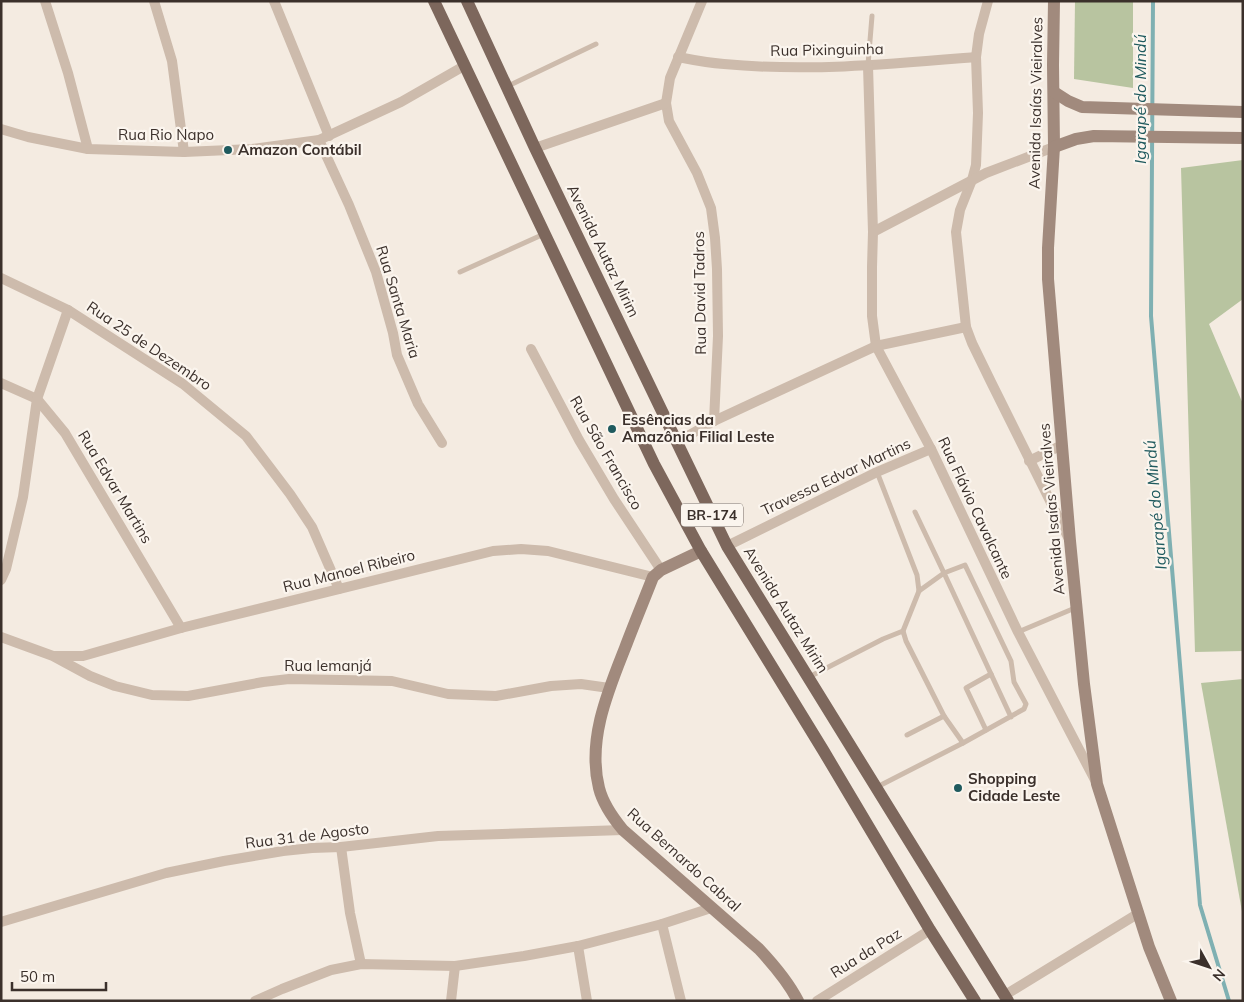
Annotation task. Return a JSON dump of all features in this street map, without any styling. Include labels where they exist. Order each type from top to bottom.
[{"type":"main road","name":"BR-174","points":[[434,1],[654,464],[701,551],[823,750],[930,930],[975,1001]]},
{"type":"main road","name":"Avenida Autaz Mirim","points":[[466,1],[727,546],[1007,998]]},
{"type":"main road","name":"Avenida Isaías Vieiralves","points":[[1054,1],[1054,147],[1048,279],[1084,684],[1097,784],[1150,947],[1171,1001]]},
{"type":"main road","points":[[1054,92],[1082,107],[1243,112]]},
{"type":"main road","points":[[1054,147],[1076,139],[1094,136],[1243,138]]},
{"type":"main road","points":[[657,573],[701,551]]},
{"type":"main road","name":"Rua Bernardo Cabral","points":[[657,573],[609,688],[600,721],[596,766],[599,789],[613,818],[623,830],[759,949],[777,969],[798,1001]]},
{"type":"street","points":[[45,1],[68,73],[88,150]]},
{"type":"street","points":[[154,1],[172,61],[184,152]]},
{"type":"street","points":[[274,1],[329,136]]},
{"type":"street","name":"Rua David Tadros","points":[[702,1],[670,78],[666,102],[669,121],[698,173],[711,208],[717,269],[718,336],[714,421]]},
{"type":"street","points":[[988,1],[979,34],[976,57],[978,113],[976,165],[960,210],[956,232],[966,327],[1070,541]]},
{"type":"street","name":"Rua Pixinguinha","points":[[678,57],[722,64],[768,67],[868,66],[976,57]]},
{"type":"street","name":"Rua Rio Napo","points":[[1,129],[88,150],[184,152],[252,149],[319,140],[401,102],[464,66]]},
{"type":"street","name":"Rua Flávio Cavalcante","points":[[868,66],[873,232],[872,316],[876,346],[931,449],[1018,632],[1097,784]]},
{"type":"street","points":[[536,148],[666,102]]},
{"type":"street","name":"Rua Santa Maria","points":[[319,140],[349,205],[376,272],[393,333],[397,355],[418,404],[442,443]]},
{"type":"street","points":[[873,232],[986,173],[1054,147]]},
{"type":"street","name":"Rua 25 de Dezembro","points":[[1,278],[68,310],[182,384],[246,436],[290,494],[312,527],[339,589]]},
{"type":"street","points":[[1,580],[6,569],[24,497],[37,399],[68,310]]},
{"type":"street","points":[[677,442],[714,421],[876,346],[966,327]]},
{"type":"street","name":"Rua São Francisco","points":[[531,349],[584,448],[657,573]]},
{"type":"street","name":"Rua Edvar Martins","points":[[1,383],[37,399],[65,433],[181,628]]},
{"type":"street","points":[[1030,461],[1062,444]]},
{"type":"street","name":"Travessa Edvar Martins","points":[[727,546],[877,472],[931,449]]},
{"type":"street","name":"Rua Manoel Ribeiro","points":[[53,656],[83,656],[181,628],[494,552],[521,549],[548,550],[657,573]]},
{"type":"street","points":[[1,637],[53,656]]},
{"type":"street","name":"Rua Iemanjá","points":[[53,656],[90,676],[115,686],[152,695],[188,696],[289,679],[392,681],[448,694],[496,696],[551,686],[581,684],[609,688]]},
{"type":"street","name":"Rua 31 de Agosto","points":[[1,922],[166,874],[224,861],[283,851],[342,847],[438,836],[623,830]]},
{"type":"street","points":[[342,847],[350,913],[361,964]]},
{"type":"street","points":[[255,1001],[331,970],[361,964],[455,966],[524,956],[578,946],[662,924],[711,908]]},
{"type":"street","points":[[1007,998],[1139,913]]},
{"type":"street","points":[[662,924],[681,1001]]},
{"type":"street","name":"Rua da Paz","points":[[817,1001],[930,930]]},
{"type":"street","points":[[578,946],[587,1001]]},
{"type":"street","points":[[451,1001],[455,966]]},
{"type":"lane","points":[[868,66],[872,16]]},
{"type":"lane","points":[[507,87],[596,44]]},
{"type":"lane","points":[[460,272],[544,234]]},
{"type":"lane","points":[[877,472],[917,575],[919,591],[903,631],[906,641],[944,716],[963,743]]},
{"type":"lane","points":[[915,512],[1011,717]]},
{"type":"lane","points":[[876,787],[1011,717],[1024,709],[1026,704],[1014,682],[1011,661],[965,565],[944,573],[919,591]]},
{"type":"lane","points":[[1018,632],[1077,607]]},
{"type":"lane","points":[[809,677],[883,639],[903,631]]},
{"type":"lane","points":[[986,730],[966,688],[991,674]]},
{"type":"lane","points":[[907,735],[944,716]]},
{"type":"green space","points":[[1075,1],[1133,1],[1133,88],[1074,79]]},
{"type":"green space","points":[[1243,160],[1243,299],[1209,324],[1243,404],[1243,651],[1195,652],[1181,168]]},
{"type":"green space","points":[[1243,679],[1243,917],[1201,683]]},
{"type":"waterway","name":"Igarapé do Mindú","points":[[1153,1],[1151,316],[1200,905],[1229,1001]]},
{"type":"place","name":"Amazon Contábil","points":[[228,150]]},
{"type":"place","name":"Essências da Amazônia Filial Leste","points":[[612,429]]},
{"type":"place","name":"Shopping Cidade Leste","points":[[958,788]]}]
